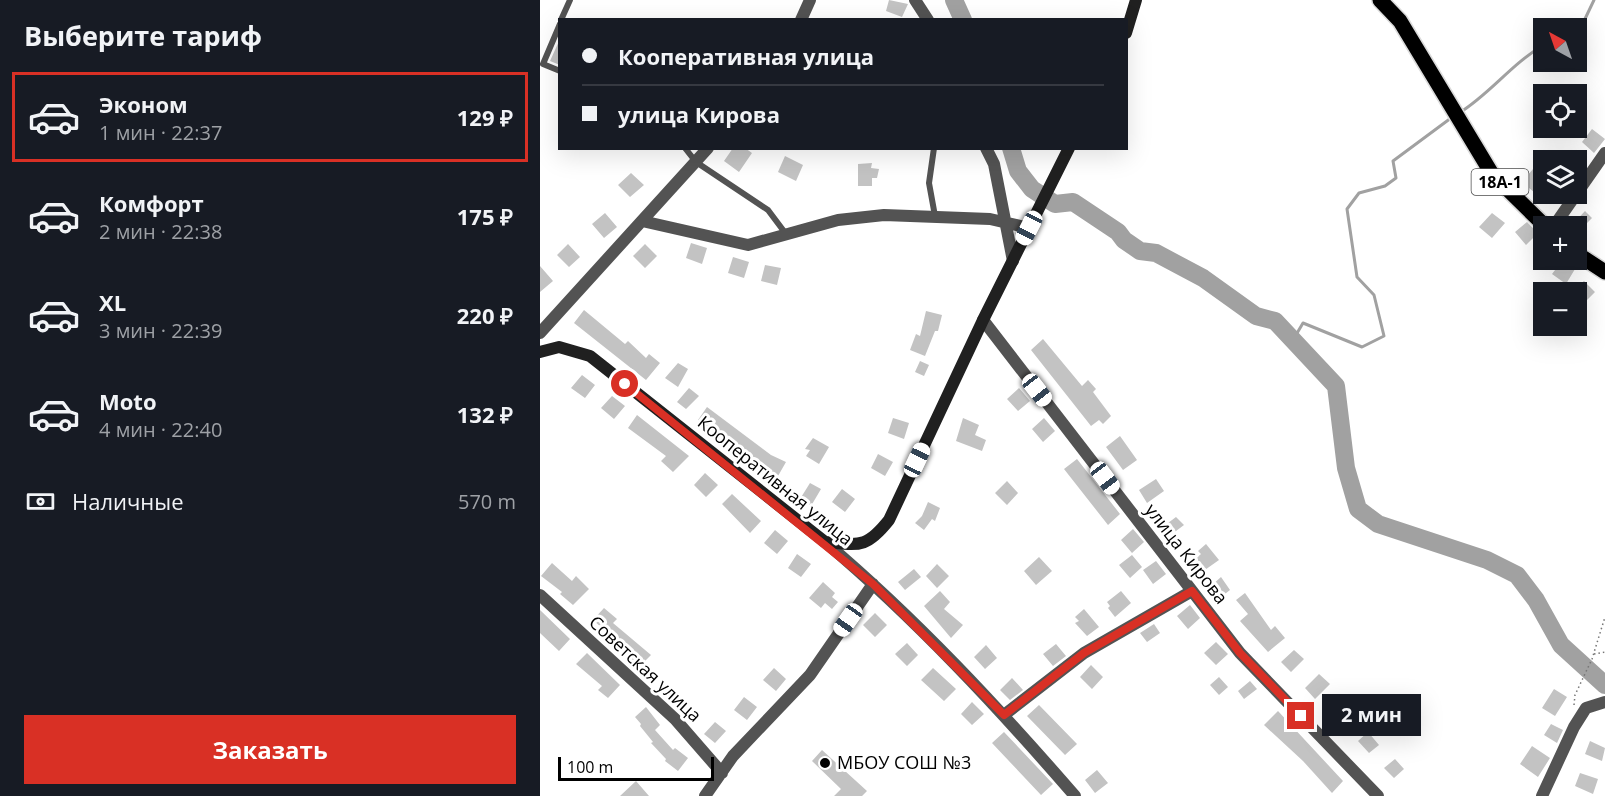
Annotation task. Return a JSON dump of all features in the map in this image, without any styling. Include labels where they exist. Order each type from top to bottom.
[{"type":"main road","name":"18А-1","points":[[1380,0],[1400,21],[1492,174],[1535,216]]},
{"type":"main road","points":[[1587,260],[1605,272]]},
{"type":"street","points":[[802,18],[810,0]]},
{"type":"street","points":[[915,0],[927,18]]},
{"type":"street","points":[[1128,26],[1136,0]]},
{"type":"street","points":[[540,333],[706,150]]},
{"type":"street","points":[[987,150],[994,164],[1012,261]]},
{"type":"street","points":[[825,543],[861,545],[878,534],[889,520],[983,320],[1068,150]]},
{"type":"street","points":[[1561,216],[1605,153]]},
{"type":"street","points":[[642,221],[748,245],[838,220],[884,215],[1030,225]]},
{"type":"street","name":"улица Кирова","points":[[983,320],[1240,653],[1378,796]]},
{"type":"street","name":"Кооперативная улица","points":[[540,352],[559,347],[590,356],[825,543],[873,584],[1004,715],[1076,796]]},
{"type":"street","points":[[705,796],[733,756],[810,675],[873,584]]},
{"type":"street","points":[[1004,715],[1084,653],[1192,591]]},
{"type":"street","name":"Советская улица","points":[[540,595],[675,719],[722,773]]},
{"type":"street","points":[[1542,796],[1574,727],[1586,708],[1605,702]]},
{"type":"lane","points":[[562,18],[570,0]]},
{"type":"lane","points":[[558,29],[543,64],[558,69]]},
{"type":"lane","points":[[687,150],[696,162],[768,210],[786,234]]},
{"type":"lane","points":[[934,150],[929,183],[935,217]]},
{"type":"path","points":[[1583,679],[1592,659],[1605,616]]},
{"type":"path","points":[[1593,654],[1605,652]]},
{"type":"building","points":[[889,0],[908,4],[902,17],[886,11]]},
{"type":"building","points":[[558,43],[558,64],[550,61]]},
{"type":"building","points":[[1592,129],[1605,139],[1594,153],[1582,142]]},
{"type":"building","points":[[732,150],[748,150],[752,153],[739,172],[724,161]]},
{"type":"building","points":[[785,156],[803,165],[796,181],[778,172]]},
{"type":"building","points":[[872,163],[871,168],[879,169],[877,178],[872,178],[872,186],[858,186],[858,164]]},
{"type":"building","points":[[1533,169],[1533,191],[1522,182]]},
{"type":"building","points":[[631,173],[644,185],[630,197],[618,185]]},
{"type":"building","points":[[1585,211],[1592,218],[1587,223],[1587,216],[1580,216]]},
{"type":"building","points":[[605,213],[617,227],[604,238],[592,224]]},
{"type":"building","points":[[1492,213],[1505,223],[1492,238],[1479,227]]},
{"type":"building","points":[[1527,222],[1533,228],[1533,238],[1526,245],[1515,232]]},
{"type":"building","points":[[691,243],[707,248],[702,264],[686,258]]},
{"type":"building","points":[[568,244],[580,257],[569,267],[557,255]]},
{"type":"building","points":[[645,244],[657,256],[645,268],[633,256]]},
{"type":"building","points":[[733,257],[749,262],[744,278],[728,273]]},
{"type":"building","points":[[765,265],[781,268],[777,285],[761,281]]},
{"type":"building","points":[[540,266],[553,281],[540,292]]},
{"type":"building","points":[[1555,270],[1574,270],[1567,282],[1563,282],[1552,274]]},
{"type":"building","points":[[1587,284],[1595,292],[1587,300]]},
{"type":"building","points":[[584,310],[625,344],[628,341],[646,358],[649,354],[660,363],[646,380],[574,323]]},
{"type":"building","points":[[926,311],[942,315],[938,331],[935,331],[925,356],[910,350],[916,334],[920,336]]},
{"type":"building","points":[[1043,339],[1082,386],[1088,380],[1096,389],[1093,392],[1111,416],[1103,424],[1099,420],[1091,426],[1031,350]]},
{"type":"building","points":[[920,361],[929,365],[924,376],[915,372]]},
{"type":"building","points":[[678,363],[688,369],[678,387],[665,378]]},
{"type":"building","points":[[582,375],[595,385],[585,398],[571,388]]},
{"type":"building","points":[[689,388],[699,396],[686,409],[677,402]]},
{"type":"building","points":[[1019,388],[1030,401],[1018,411],[1007,399]]},
{"type":"building","points":[[612,396],[625,406],[614,419],[601,408]]},
{"type":"building","points":[[707,407],[771,455],[786,462],[778,476],[750,461],[698,420]]},
{"type":"building","points":[[637,415],[689,456],[673,472],[661,461],[666,456],[628,428]]},
{"type":"building","points":[[893,418],[909,423],[904,439],[888,433]]},
{"type":"building","points":[[963,418],[979,425],[975,435],[986,440],[982,451],[956,441]]},
{"type":"building","points":[[1044,418],[1055,431],[1043,442],[1032,429]]},
{"type":"building","points":[[1120,436],[1137,460],[1123,470],[1106,447]]},
{"type":"building","points":[[813,438],[829,447],[819,464],[806,456],[810,450],[805,449]]},
{"type":"building","points":[[878,454],[893,462],[885,476],[871,468]]},
{"type":"building","points":[[1077,459],[1120,514],[1108,525],[1064,469]]},
{"type":"building","points":[[705,473],[718,485],[706,497],[694,485]]},
{"type":"building","points":[[1156,479],[1164,491],[1147,503],[1139,490]]},
{"type":"building","points":[[1007,481],[1018,493],[1007,505],[995,493]]},
{"type":"building","points":[[810,483],[821,489],[811,506],[800,499]]},
{"type":"building","points":[[842,489],[855,499],[845,512],[832,502]]},
{"type":"building","points":[[732,494],[761,521],[750,533],[722,504]]},
{"type":"building","points":[[928,502],[940,508],[935,521],[932,519],[924,530],[915,523],[922,516]]},
{"type":"building","points":[[1176,517],[1184,525],[1172,534],[1164,526]]},
{"type":"building","points":[[1133,529],[1144,542],[1132,553],[1121,540]]},
{"type":"building","points":[[775,530],[788,541],[777,554],[764,543]]},
{"type":"building","points":[[1206,544],[1219,560],[1202,572],[1193,561],[1201,554],[1198,551]]},
{"type":"building","points":[[797,554],[811,564],[801,577],[788,568]]},
{"type":"building","points":[[1132,555],[1142,567],[1130,578],[1119,565]]},
{"type":"building","points":[[1039,557],[1052,571],[1036,585],[1024,571]]},
{"type":"building","points":[[1156,561],[1166,574],[1153,584],[1143,570]]},
{"type":"building","points":[[552,563],[572,581],[576,576],[589,589],[573,605],[560,594],[562,592],[541,576]]},
{"type":"building","points":[[937,564],[949,576],[937,588],[926,576]]},
{"type":"building","points":[[914,569],[921,577],[905,590],[898,582]]},
{"type":"building","points":[[1221,577],[1230,590],[1221,597],[1212,585]]},
{"type":"building","points":[[823,582],[835,593],[832,597],[838,602],[832,609],[825,603],[821,608],[809,598]]},
{"type":"building","points":[[940,591],[950,602],[944,609],[963,625],[951,638],[924,606]]},
{"type":"building","points":[[1121,591],[1131,603],[1115,617],[1108,608],[1110,606],[1107,602]]},
{"type":"building","points":[[1245,593],[1271,630],[1275,626],[1285,638],[1268,652],[1240,621],[1248,614],[1236,600]]},
{"type":"building","points":[[1190,605],[1200,618],[1188,629],[1177,616]]},
{"type":"building","points":[[604,608],[617,619],[613,623],[651,655],[639,667],[606,639],[610,635],[593,620]]},
{"type":"building","points":[[1084,609],[1099,627],[1087,636],[1075,623],[1079,621],[1075,617]]},
{"type":"building","points":[[540,610],[570,639],[559,651],[540,633]]},
{"type":"building","points":[[875,613],[887,625],[875,637],[863,625]]},
{"type":"building","points":[[1154,624],[1160,633],[1147,642],[1140,633]]},
{"type":"building","points":[[1216,642],[1228,654],[1216,665],[1204,653]]},
{"type":"building","points":[[907,643],[918,655],[907,666],[895,654]]},
{"type":"building","points":[[1056,644],[1066,656],[1053,666],[1043,654]]},
{"type":"building","points":[[986,645],[997,658],[985,669],[974,657]]},
{"type":"building","points":[[1294,650],[1304,659],[1291,672],[1281,662]]},
{"type":"building","points":[[587,653],[620,685],[608,698],[598,690],[602,686],[576,664]]},
{"type":"building","points":[[1091,665],[1103,677],[1092,689],[1080,677]]},
{"type":"building","points":[[774,668],[786,679],[776,691],[763,680]]},
{"type":"building","points":[[933,668],[956,689],[944,701],[921,680]]},
{"type":"building","points":[[1319,674],[1330,684],[1315,699],[1305,688]]},
{"type":"building","points":[[1219,677],[1228,687],[1219,695],[1210,685]]},
{"type":"building","points":[[1012,678],[1023,690],[1010,700],[1000,690]]},
{"type":"building","points":[[1250,681],[1257,689],[1244,699],[1238,691]]},
{"type":"building","points":[[1554,689],[1567,697],[1555,716],[1542,708]]},
{"type":"building","points":[[744,697],[757,707],[747,720],[734,710]]},
{"type":"building","points":[[1342,701],[1358,717],[1345,730],[1329,713]]},
{"type":"building","points":[[972,702],[984,714],[972,725],[961,714]]},
{"type":"building","points":[[1039,705],[1077,744],[1065,755],[1027,716]]},
{"type":"building","points":[[646,707],[660,725],[655,730],[673,750],[675,748],[688,758],[678,771],[665,761],[666,759],[651,743],[653,742],[635,717]]},
{"type":"building","points":[[1278,711],[1343,781],[1332,793],[1303,761],[1264,725]]},
{"type":"building","points":[[715,722],[726,731],[715,743],[704,734]]},
{"type":"building","points":[[1551,724],[1563,730],[1557,743],[1544,735]]},
{"type":"building","points":[[1004,732],[1053,784],[1041,795],[992,743]]},
{"type":"building","points":[[1368,732],[1379,745],[1369,753],[1358,741]]},
{"type":"building","points":[[1590,741],[1605,748],[1602,761],[1585,754]]},
{"type":"building","points":[[1532,746],[1550,758],[1538,777],[1520,764]]},
{"type":"building","points":[[822,750],[867,791],[862,796],[834,796],[841,789],[812,761]]},
{"type":"building","points":[[1395,759],[1404,769],[1394,778],[1384,768]]},
{"type":"building","points":[[1097,770],[1108,783],[1095,793],[1085,780]]},
{"type":"building","points":[[1580,773],[1598,779],[1593,794],[1575,786]]},
{"type":"building","points":[[636,781],[649,796],[620,796]]},
{"type":"waterway","points":[[954,0],[962,18]]},
{"type":"waterway","points":[[1585,18],[1594,0]]},
{"type":"waterway","points":[[1459,113],[1533,51]]},
{"type":"waterway","points":[[1293,340],[1303,323],[1362,347],[1384,336],[1374,295],[1357,277],[1347,209],[1359,193],[1385,186],[1396,178],[1393,161],[1451,118]]},
{"type":"waterway","points":[[1012,150],[1018,171],[1032,189],[1055,204],[1073,202],[1118,232],[1124,240],[1140,251],[1156,253],[1203,278],[1256,316],[1275,321],[1336,386],[1346,468],[1358,509],[1378,524],[1487,560],[1517,575],[1536,600],[1561,645],[1605,685]]},
{"type":"place","name":"МБОУ СОШ №3","points":[[825,763]]},
{"type":"route","points":[[625,384],[873,584],[1004,715],[1084,653],[1192,591],[1240,653],[1301,716]]}]
